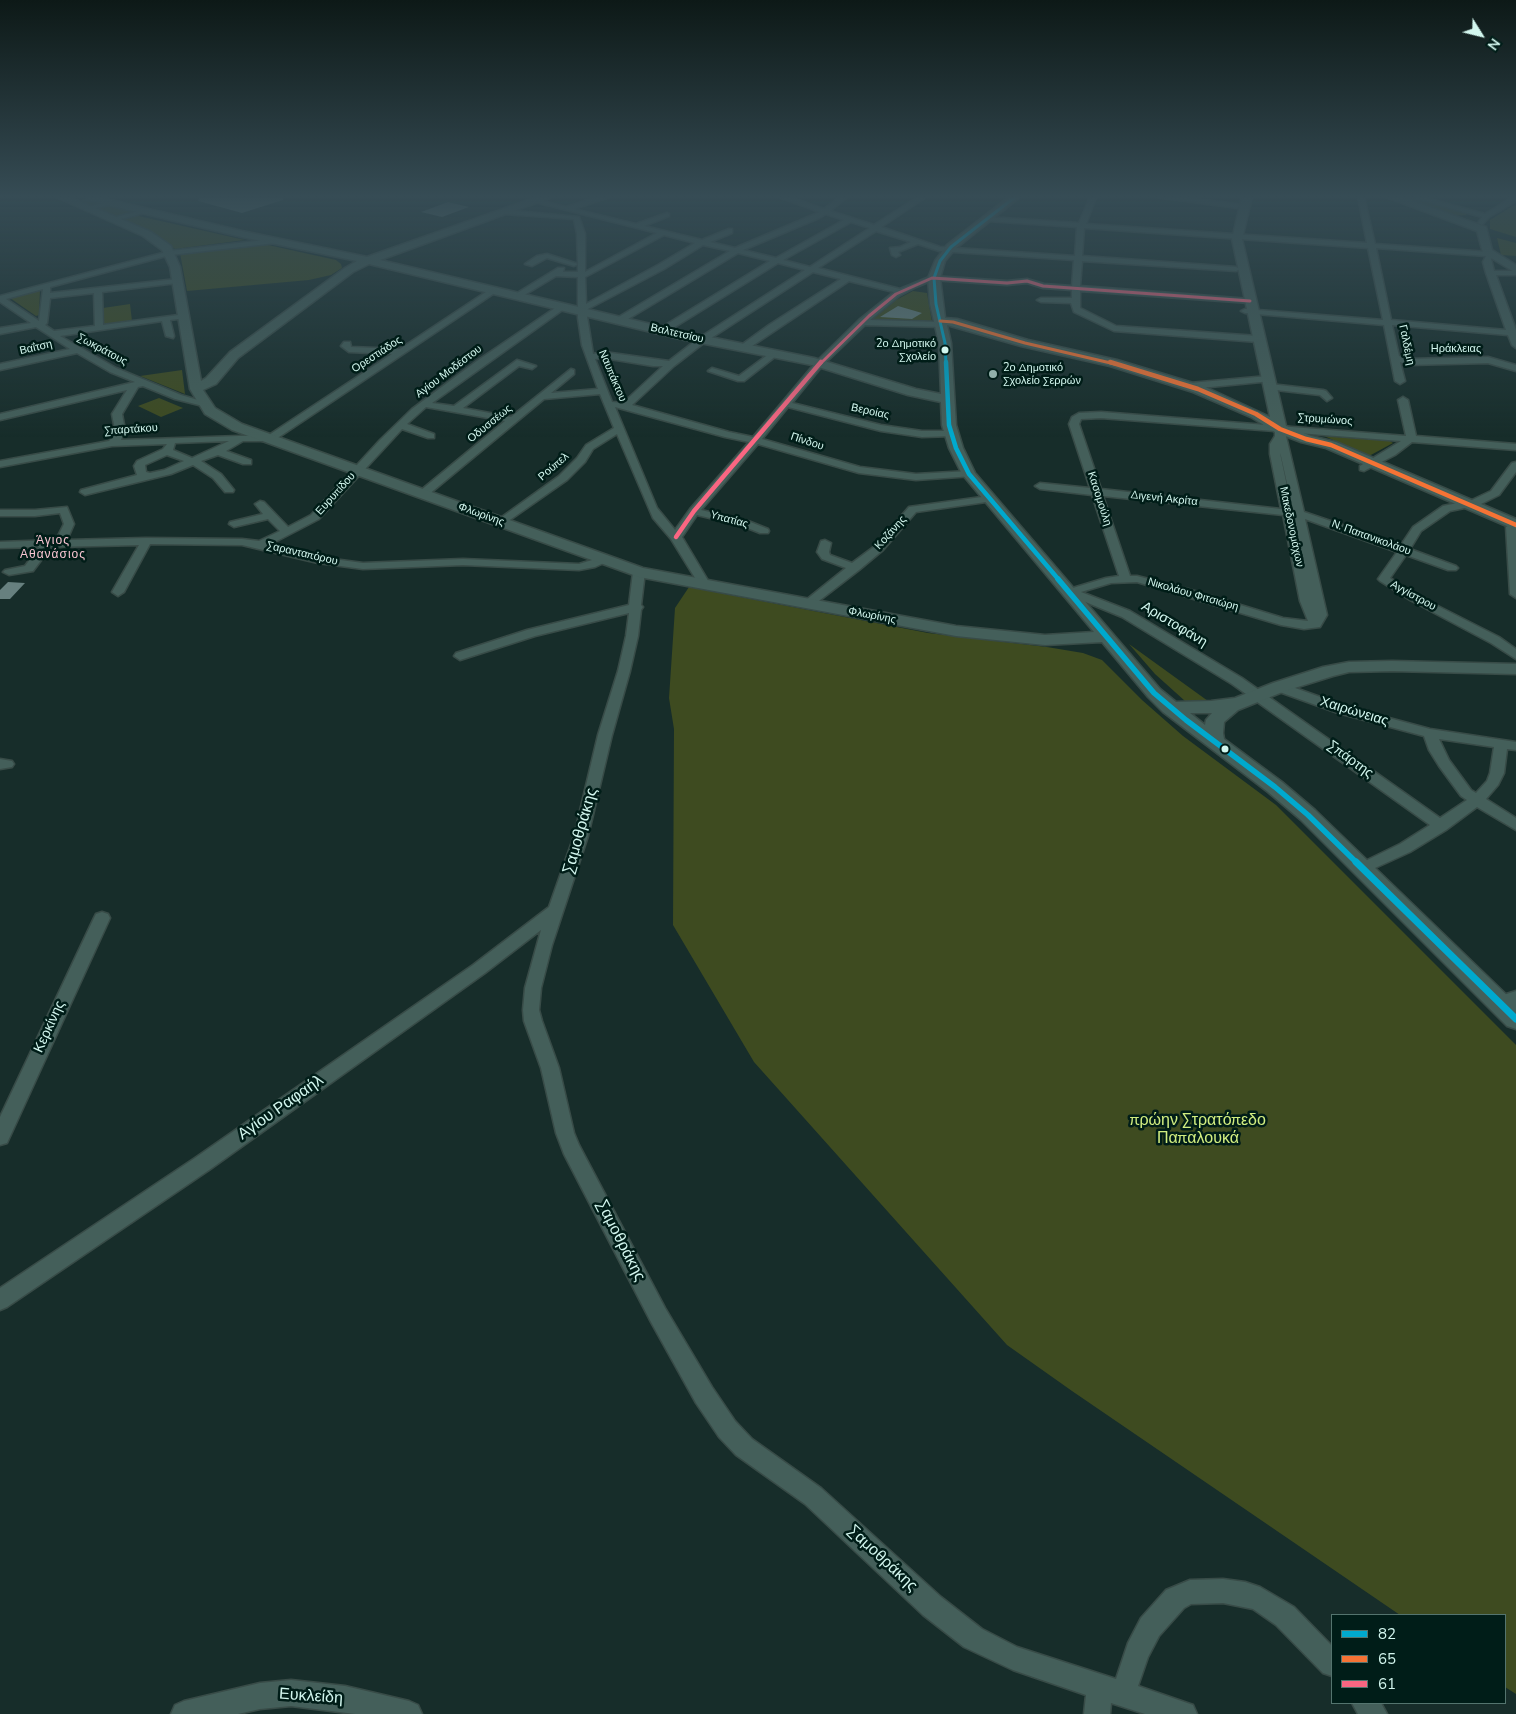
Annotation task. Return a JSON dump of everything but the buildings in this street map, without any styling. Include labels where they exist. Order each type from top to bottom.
[{"type":"street","points":[[47,290],[89,277]]},
{"type":"street","name":"Φλωρίνης","points":[[176,277],[196,389],[203,403],[210,411],[224,420],[268,438],[639,572],[943,629],[1045,640],[1097,652],[1117,659],[1132,669]]},
{"type":"street","points":[[196,389],[209,383],[234,355],[337,277]]},
{"type":"street","name":"Βαλτετσίου","points":[[440,277],[582,309],[662,331],[819,364],[907,391],[946,399]]},
{"type":"street","points":[[518,296],[549,277]]},
{"type":"street","name":"Ναυπάκτου","points":[[581,277],[585,339],[590,357],[581,374],[604,392],[652,508],[658,518],[676,538],[704,584]]},
{"type":"street","points":[[582,309],[642,277]]},
{"type":"street","points":[[620,320],[694,277]]},
{"type":"street","points":[[662,331],[748,277]]},
{"type":"street","points":[[625,406],[670,364],[702,340],[802,277]]},
{"type":"street","points":[[844,277],[902,290],[920,288],[935,292]]},
{"type":"street","points":[[1077,306],[1078,277]]},
{"type":"street","name":"Μακεδονομάχων","points":[[1238,277],[1247,306]]},
{"type":"street","name":"Μακεδονομάχων","points":[[1241,277],[1254,338],[1257,369],[1268,381],[1280,431],[1275,444],[1275,454],[1294,514],[1306,601],[1310,614],[1316,624]]},
{"type":"street","name":"Γαλδέμη","points":[[1378,277],[1400,381]]},
{"type":"street","points":[[1492,277],[1514,332],[1516,345]]},
{"type":"street","points":[[743,348],[848,278]]},
{"type":"street","points":[[676,538],[694,511],[756,441],[819,364],[862,322],[902,290],[934,278],[1009,283],[1027,281],[1039,285],[1247,306],[1388,323],[1514,332]]},
{"type":"street","points":[[934,278],[946,346],[946,399],[951,434],[959,456],[969,474],[1070,592],[1132,669],[1170,708],[1289,798],[1508,1000],[1516,1019]]},
{"type":"street","points":[[0,298],[47,290],[177,281]]},
{"type":"street","points":[[97,286],[99,328]]},
{"type":"street","points":[[0,331],[44,322],[47,290]]},
{"type":"street","name":"Ορεστιάδος","points":[[268,438],[495,290]]},
{"type":"street","name":"Σωκράτους","points":[[0,298],[77,350],[113,370],[189,401],[203,403]]},
{"type":"street","points":[[1041,300],[1077,306],[1114,328],[1254,338]]},
{"type":"street","name":"Αγίου Μοδέστου","points":[[358,469],[400,425],[425,404],[480,363],[564,306]]},
{"type":"street","points":[[53,334],[183,316]]},
{"type":"street","points":[[165,318],[170,336]]},
{"type":"street","points":[[862,322],[940,318],[1026,343],[1113,363],[1190,386],[1236,405],[1280,431],[1306,439],[1319,449],[1369,465],[1515,526],[1516,594]]},
{"type":"street","points":[[347,344],[345,346],[349,349],[402,352]]},
{"type":"street","name":"Βαΐτση","points":[[0,367],[77,350]]},
{"type":"street","points":[[712,371],[741,379],[773,354]]},
{"type":"street","points":[[590,357],[604,355],[670,364]]},
{"type":"street","name":"Ηράκλειας","points":[[1396,358],[1406,362],[1488,360],[1516,368]]},
{"type":"street","points":[[456,409],[517,363],[532,366]]},
{"type":"street","name":"Οδυσσέως","points":[[424,493],[545,396],[581,374]]},
{"type":"street","points":[[1190,386],[1268,381],[1324,392],[1327,398]]},
{"type":"street","points":[[0,417],[144,383]]},
{"type":"street","points":[[112,443],[119,436],[120,430],[117,414],[134,386]]},
{"type":"street","points":[[545,396],[604,392]]},
{"type":"street","points":[[1369,465],[1410,439],[1411,432],[1403,400]]},
{"type":"street","points":[[425,404],[514,420]]},
{"type":"street","name":"Πίνδου","points":[[610,404],[625,406],[858,470],[916,477],[969,474]]},
{"type":"street","name":"Βεροίας","points":[[786,404],[893,430],[922,434],[951,434]]},
{"type":"street","name":"Στρυμώνος","points":[[1074,420],[1081,416],[1101,415],[1280,431],[1516,447]]},
{"type":"street","name":"Κασομούλη","points":[[1074,420],[1125,578]]},
{"type":"street","points":[[400,425],[431,436]]},
{"type":"street","name":"Ρούπελ","points":[[500,522],[563,478],[581,460],[588,446],[620,428]]},
{"type":"street","name":"Σπαρτάκου","points":[[0,464],[74,449],[141,440],[268,438]]},
{"type":"street","points":[[85,492],[164,473],[194,462],[240,439]]},
{"type":"street","points":[[141,440],[169,448],[212,472],[229,490]]},
{"type":"street","points":[[146,476],[140,472],[141,463],[169,448],[203,440]]},
{"type":"street","points":[[218,451],[232,458],[247,462]]},
{"type":"street","name":"Αγγίστρου","points":[[1516,466],[1497,491],[1464,505],[1445,509],[1417,530],[1408,541],[1385,580],[1495,640],[1516,655]]},
{"type":"street","name":"Ευρυπίδου","points":[[261,545],[318,515],[358,469]]},
{"type":"street","name":"Διγενή Ακρίτα","points":[[1040,486],[1294,514]]},
{"type":"street","name":"Κοζάνης","points":[[807,604],[855,568],[890,537],[914,508],[989,499]]},
{"type":"street","points":[[260,504],[287,532]]},
{"type":"street","points":[[0,513],[35,513],[63,509],[69,524],[60,544]]},
{"type":"street","name":"Υπατίας","points":[[694,511],[764,531]]},
{"type":"street","name":"Ν. Παπανικολάου","points":[[1294,514],[1318,519],[1452,568]]},
{"type":"street","points":[[234,524],[271,515]]},
{"type":"street","points":[[118,592],[146,541]]},
{"type":"street","name":"Σαρανταπόρου","points":[[0,545],[232,541],[261,545],[310,559],[363,566],[472,562],[579,567],[590,566],[602,560]]},
{"type":"street","points":[[825,543],[823,552],[826,557],[855,568]]},
{"type":"street","points":[[9,572],[29,569],[47,544]]},
{"type":"street","name":"Σαμοθράκης","points":[[639,572],[629,651],[605,735],[590,802],[532,988],[531,1010],[550,1068],[568,1142],[658,1315],[724,1424],[744,1447],[823,1504],[932,1606],[973,1638],[1013,1658],[1112,1691]]},
{"type":"street","name":"Νικολάου Φιτσιώρη","points":[[1070,592],[1101,582],[1125,578],[1157,583],[1281,621],[1300,625],[1316,624]]},
{"type":"street","name":"Αριστοφάνη","points":[[1070,592],[1126,614],[1250,698]]},
{"type":"street","points":[[460,656],[531,633],[636,607]]},
{"type":"street","name":"Φλωρίνης","points":[[1045,640],[1107,637]]},
{"type":"street","points":[[1215,742],[1213,733],[1215,720],[1226,710],[1250,698],[1320,673],[1355,667],[1416,666],[1516,669]]},
{"type":"street","name":"Χαιρώνειας","points":[[1279,687],[1343,710],[1430,733],[1516,746]]},
{"type":"street","points":[[1170,708],[1211,707],[1250,698]]},
{"type":"street","name":"Σπάρτης","points":[[1250,698],[1441,826]]},
{"type":"street","points":[[1430,733],[1436,750],[1455,780],[1466,793],[1516,825]]},
{"type":"street","points":[[1364,868],[1405,848],[1441,826],[1476,801],[1494,782],[1501,745]]},
{"type":"street","name":"Αγίου Ραφαήλ","points":[[0,1300],[202,1164],[479,969],[558,909]]},
{"type":"street","name":"Κερκίνης","points":[[0,1137],[102,918]]},
{"type":"street","points":[[519,937],[544,946]]},
{"type":"street","points":[[1097,1714],[1137,1652],[1150,1627],[1175,1598],[1190,1592],[1212,1590],[1234,1592],[1260,1599],[1285,1616],[1331,1663]]},
{"type":"street","points":[[1112,1691],[1184,1714]]},
{"type":"street","name":"Ευκλείδη","points":[[184,1714],[260,1696],[308,1694],[345,1699],[409,1714]]},
{"type":"street","points":[[1365,1704],[1374,1714]]},
{"type":"green space","points":[[184,277],[322,277],[309,280],[187,291]]},
{"type":"green space","points":[[40,290],[39,315],[36,316],[10,298]]},
{"type":"green space","points":[[913,291],[927,293],[932,322],[869,322],[896,300]]},
{"type":"green space","points":[[130,304],[132,321],[103,324],[103,308]]},
{"type":"green space","points":[[182,370],[185,394],[140,376]]},
{"type":"green space","points":[[159,398],[183,408],[161,417],[138,406]]},
{"type":"green space","points":[[1324,436],[1390,441],[1393,443],[1369,456]]},
{"type":"green space","name":"πρώην Στρατόπεδο Παπαλουκά","points":[[689,587],[928,633],[1047,647],[1083,653],[1102,660],[1142,700],[1183,736],[1276,805],[1516,1045],[1516,1694],[1506,1688],[1506,1614],[1399,1614],[1007,1345],[754,1062],[673,925],[674,729],[669,698],[675,608]]},
{"type":"green space","points":[[1129,644],[1208,701],[1185,701],[1155,674]]},
{"type":"transit line","name":"82","points":[[934,277],[936,304],[945,343],[949,425],[956,448],[969,474],[1154,693],[1308,815],[1516,1019]]},
{"type":"transit line","name":"61","points":[[676,537],[694,511],[819,364],[869,316],[896,294],[913,285],[932,278],[1007,283],[1027,281],[1043,286],[1250,301]]},
{"type":"transit line","name":"65","points":[[940,321],[953,322],[1025,343],[1113,363],[1198,389],[1256,414],[1280,429],[1306,439],[1331,445],[1516,525]]},
{"type":"place","name":"2ο Δημοτικό Σχολείο","points":[[945,350]]},
{"type":"place","name":"2ο Δημοτικό Σχολείο Σερρών","points":[[993,374]]},
{"type":"district","name":"Άγιος Αθανάσιος","points":[[53,548]]}]
